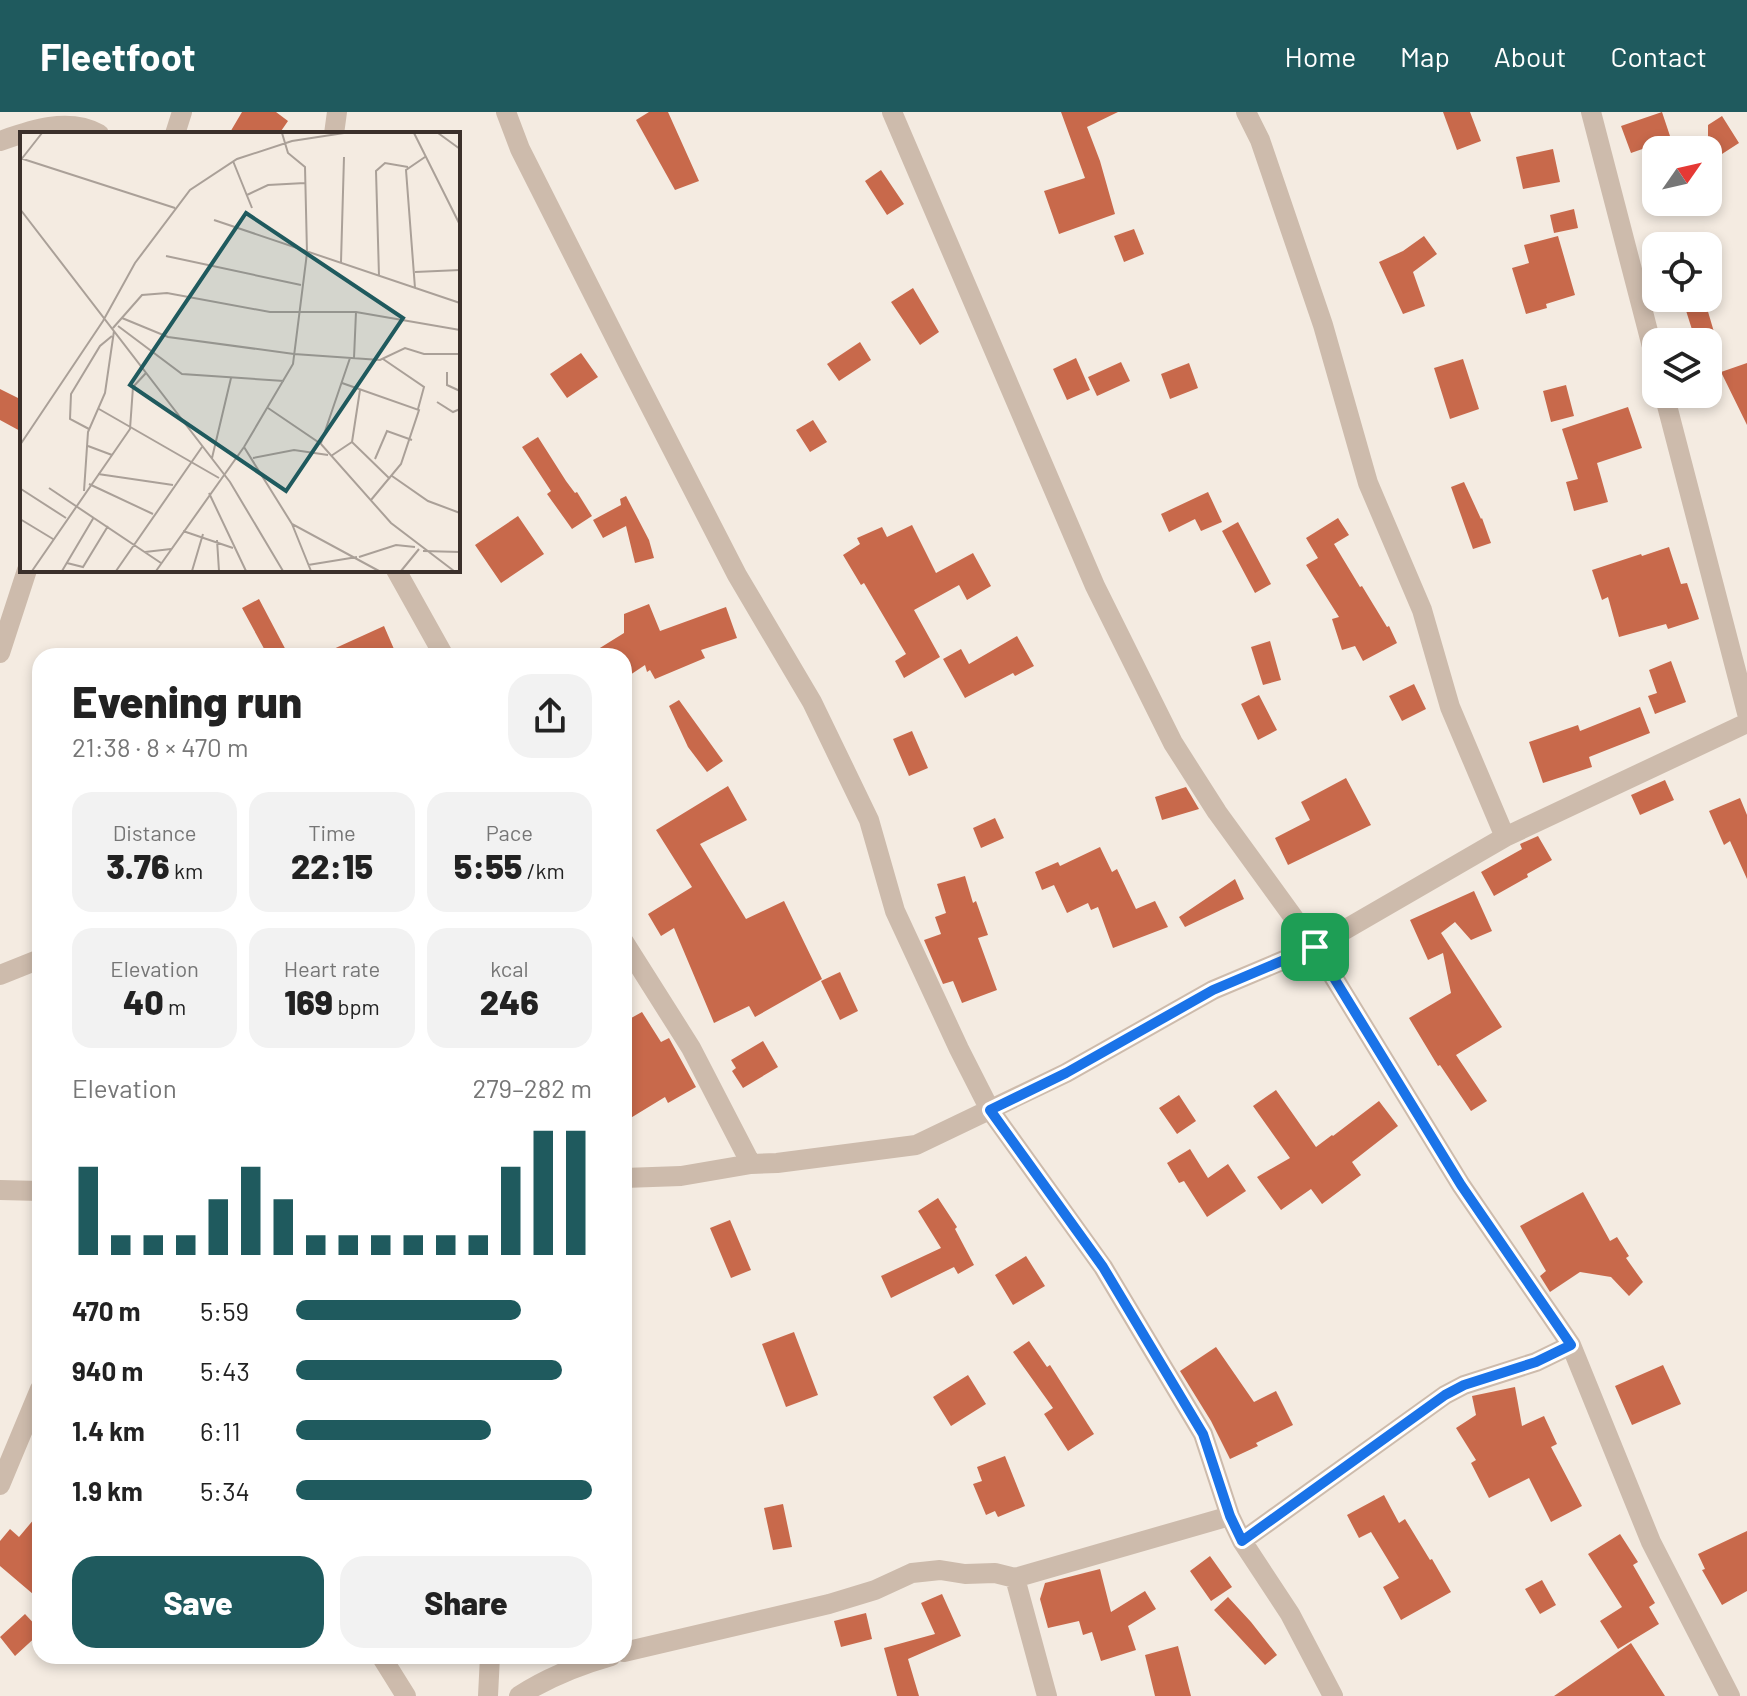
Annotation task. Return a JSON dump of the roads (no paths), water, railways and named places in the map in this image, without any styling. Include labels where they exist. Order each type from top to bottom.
[{"type":"street","points":[[176,132],[182,112]]},
{"type":"street","points":[[334,132],[337,112]]},
{"type":"street","points":[[506,112],[520,149],[737,575],[812,702],[869,820],[895,911],[990,1110],[1103,1267],[1203,1434],[1230,1516],[1242,1541],[1290,1614],[1333,1696]]},
{"type":"street","points":[[892,112],[1095,586],[1173,743],[1217,812],[1315,947],[1461,1185],[1571,1345],[1651,1542],[1730,1696]]},
{"type":"street","points":[[1246,112],[1260,140],[1323,325],[1368,483],[1422,610],[1450,707],[1505,837]]},
{"type":"street","points":[[1591,112],[1647,328]]},
{"type":"street","points":[[28,132],[62,126],[75,126],[93,132]]},
{"type":"street","points":[[0,141],[20,135]]},
{"type":"street","points":[[1668,408],[1747,713]]},
{"type":"street","points":[[0,653],[26,572]]},
{"type":"street","points":[[397,572],[440,648]]},
{"type":"street","points":[[632,1178],[681,1176],[751,1164],[916,1145],[1066,1073],[1213,990],[1315,947],[1505,837],[1747,723]]},
{"type":"street","points":[[632,955],[691,1048],[751,1164]]},
{"type":"street","points":[[0,975],[32,962]]},
{"type":"street","points":[[0,1190],[32,1191]]},
{"type":"street","points":[[1242,1541],[1445,1395],[1464,1385],[1536,1362],[1571,1345]]},
{"type":"street","points":[[0,1485],[32,1408]]},
{"type":"street","points":[[632,1650],[829,1604],[875,1590],[912,1573],[940,1570],[965,1574],[995,1573],[1015,1578],[1230,1516]]},
{"type":"street","points":[[1015,1578],[1047,1696]]},
{"type":"street","points":[[386,1664],[406,1696]]},
{"type":"street","points":[[488,1696],[490,1664]]},
{"type":"street","points":[[519,1696],[584,1664]]}]
